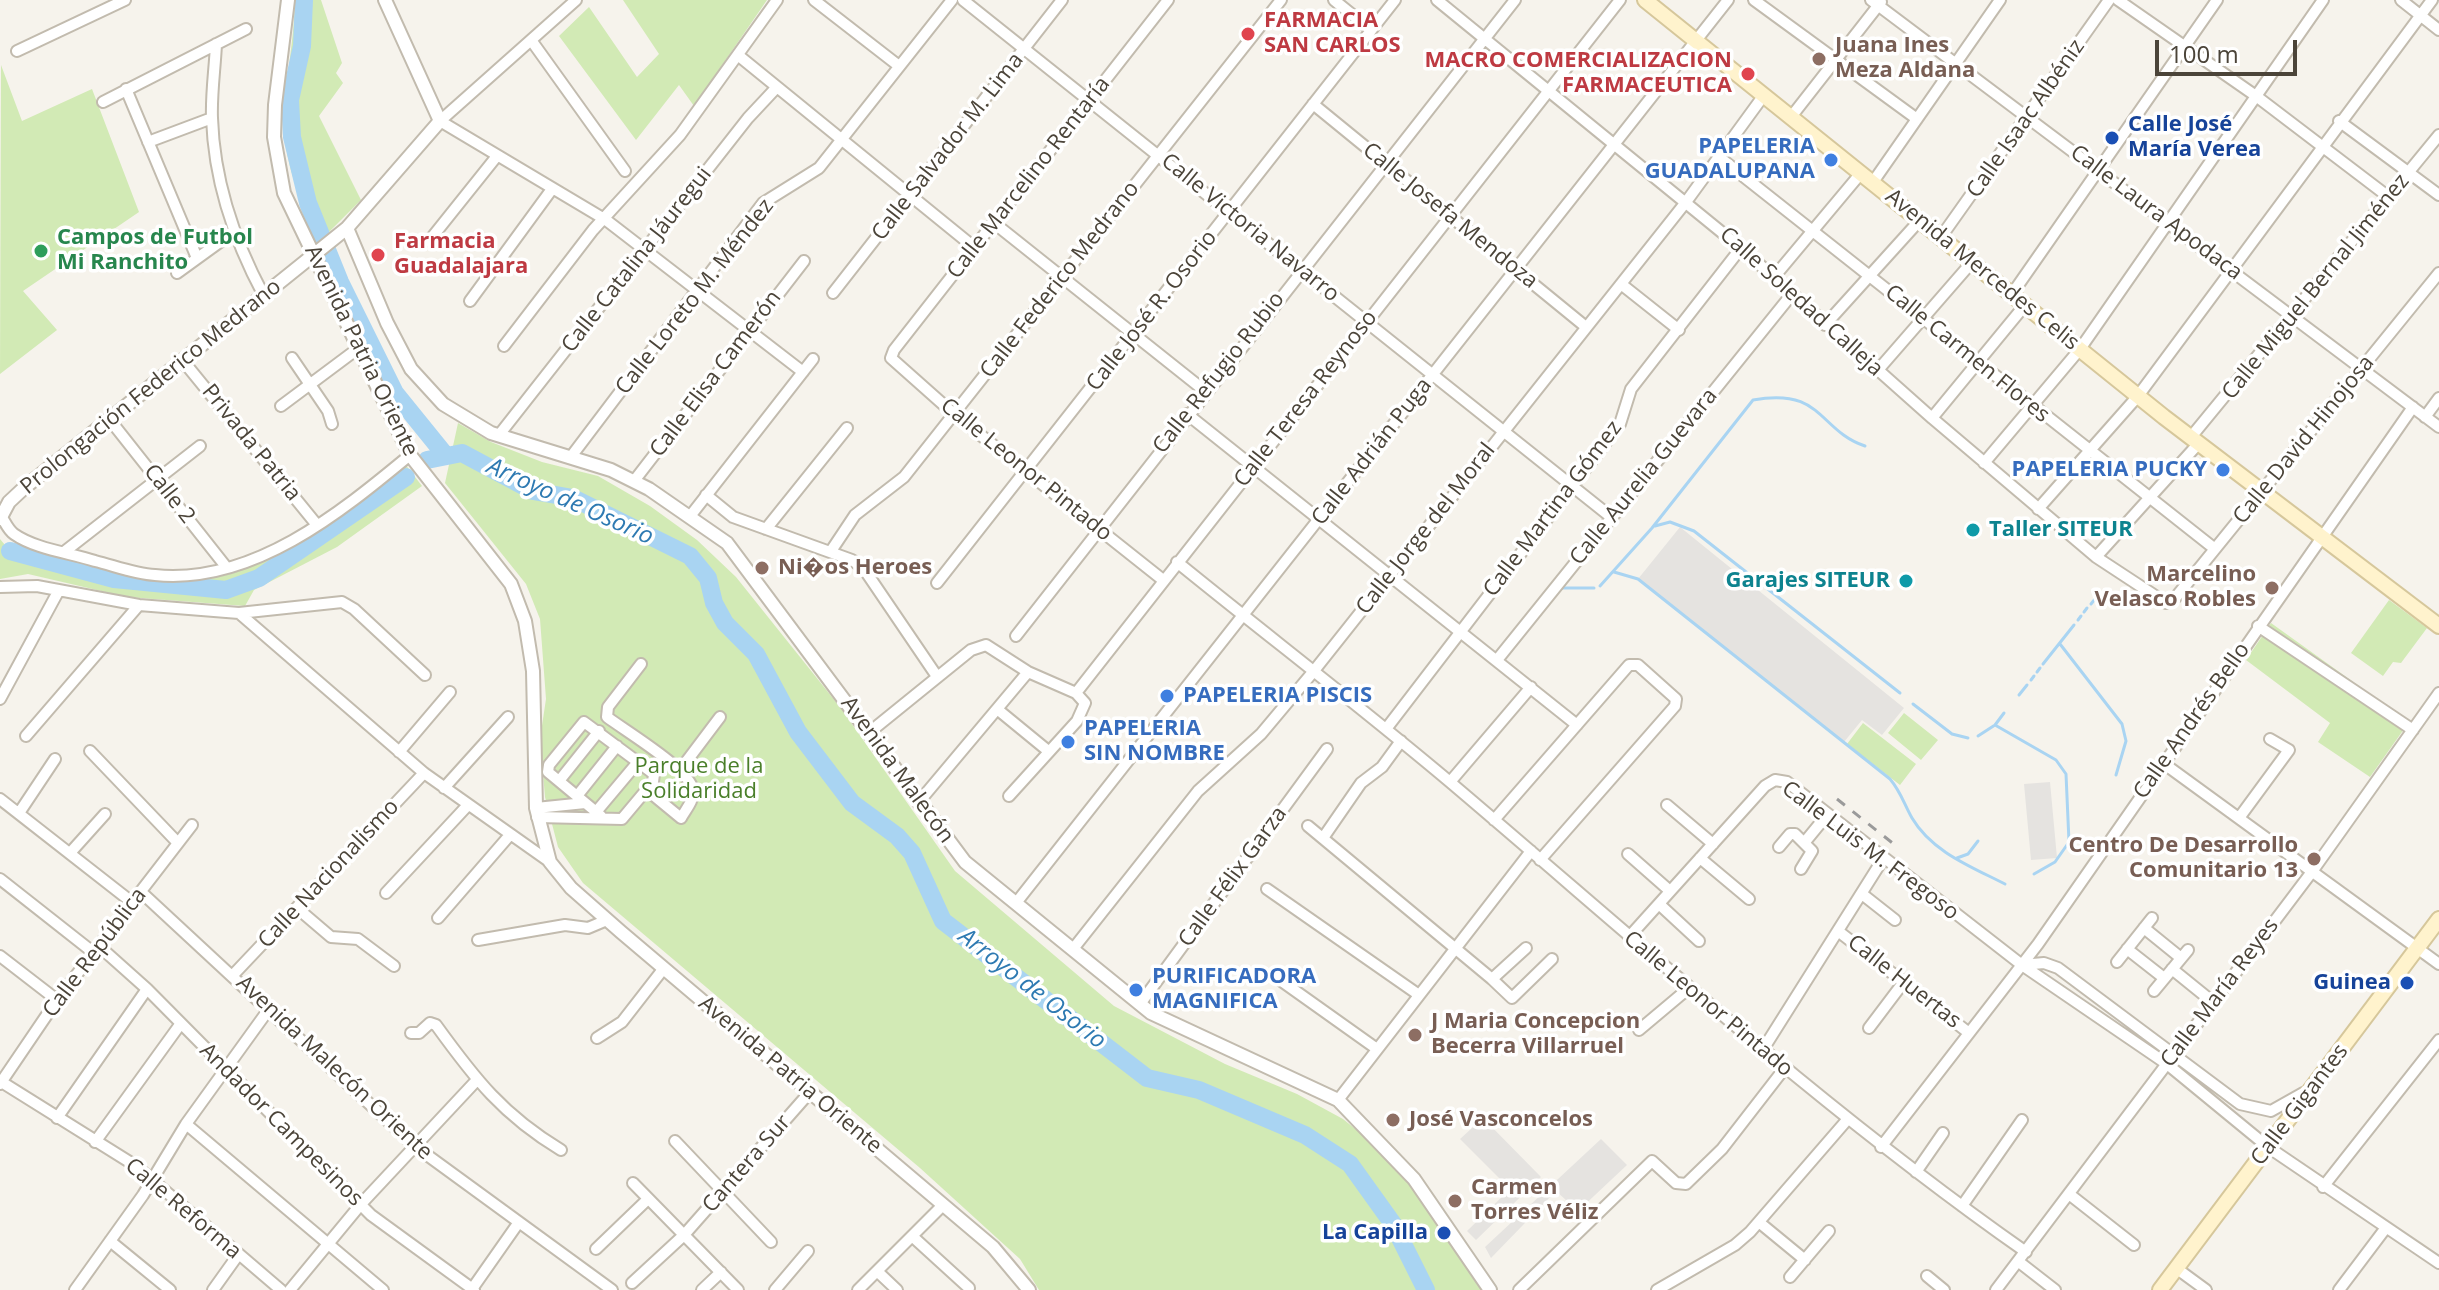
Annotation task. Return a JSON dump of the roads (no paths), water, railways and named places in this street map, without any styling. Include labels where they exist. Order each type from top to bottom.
[{"type":"main road","name":"Avenida Mercedes Celis","points":[[1645,0],[2138,396],[2439,626]]},
{"type":"main road","name":"Calle Gigantes","points":[[2160,1290],[2439,919]]},
{"type":"street","points":[[17,51],[125,0]]},
{"type":"street","name":"Avenida Patria Oriente","points":[[288,0],[274,137],[284,193],[317,252],[410,455],[491,554],[511,584],[525,621],[533,671],[536,813],[550,862]]},
{"type":"street","points":[[440,121],[576,0]]},
{"type":"street","points":[[504,346],[593,230],[606,220],[680,135],[777,0]]},
{"type":"street","points":[[814,0],[899,66]]},
{"type":"street","name":"Calle Loreto M. Méndez","points":[[570,458],[763,203],[819,168],[952,0]]},
{"type":"street","name":"Calle Victoria Navarro","points":[[963,0],[1611,517]]},
{"type":"street","name":"Calle Salvador M. Lima","points":[[833,293],[1062,0]]},
{"type":"street","name":"Calle Marcelino Rentaría","points":[[891,358],[894,350],[1168,0]]},
{"type":"street","name":"Calle Federico Medrano","points":[[831,551],[855,515],[904,477],[1281,0]]},
{"type":"street","points":[[1334,0],[1371,30]]},
{"type":"street","name":"Calle José R. Osorio","points":[[937,583],[1395,0]]},
{"type":"street","name":"Calle Soledad Calleja","points":[[1437,0],[1741,248],[1825,325],[2096,557],[2166,603]]},
{"type":"street","name":"Calle Refugio Rubio","points":[[1016,636],[1097,528],[1515,0]]},
{"type":"street","name":"Calle Teresa Reynoso","points":[[1009,796],[1085,709],[1083,698],[1076,693],[1620,0]]},
{"type":"street","name":"Calle Adrián Puga","points":[[1016,903],[1728,0]]},
{"type":"street","points":[[1754,0],[1917,119]]},
{"type":"street","name":"Calle Isaac Albéniz","points":[[1941,237],[2109,0]]},
{"type":"street","points":[[2118,0],[2256,96],[2390,198]]},
{"type":"street","points":[[2012,294],[2217,0]]},
{"type":"street","points":[[1984,463],[2034,408],[2080,349],[2323,0]]},
{"type":"street","points":[[2401,0],[2439,30]]},
{"type":"street","points":[[2038,509],[2138,396],[2321,145],[2432,0]]},
{"type":"street","points":[[1774,277],[1812,230],[1867,178],[1917,119],[1996,1]]},
{"type":"street","points":[[389,2],[440,121],[606,220],[803,372]]},
{"type":"street","points":[[1791,117],[1877,2]]},
{"type":"street","name":"Calle Laura Apodaca","points":[[1877,2],[2439,427]]},
{"type":"street","points":[[103,102],[246,29]]},
{"type":"street","points":[[531,40],[625,171]]},
{"type":"street","points":[[216,44],[212,118],[222,192],[235,231],[264,296]]},
{"type":"street","points":[[739,56],[975,248]]},
{"type":"street","name":"Calle Catalina Jáuregui","points":[[499,435],[644,249],[777,87]]},
{"type":"street","points":[[126,89],[197,258]]},
{"type":"street","name":"Calle Jorge del Moral","points":[[1073,949],[1198,791],[1261,734],[1313,672],[1686,202],[1764,95]]},
{"type":"street","name":"Calle Josefa Mendoza","points":[[1313,104],[1586,327]]},
{"type":"street","points":[[148,142],[212,118]]},
{"type":"street","name":"Prolongación Federico Medrano","points":[[0,516],[24,488],[343,232],[440,121]]},
{"type":"street","points":[[2339,121],[2439,195]]},
{"type":"street","name":"Calle Miguel Bernal Jiménez","points":[[2096,557],[2149,499],[2439,135]]},
{"type":"street","points":[[429,241],[497,156]]},
{"type":"street","name":"Calle Carmen Flores","points":[[1719,157],[2215,549]]},
{"type":"street","points":[[470,301],[552,189]]},
{"type":"street","points":[[1825,325],[1920,220]]},
{"type":"street","points":[[994,223],[1205,391]]},
{"type":"street","points":[[177,273],[235,231]]},
{"type":"street","name":"Avenida Malecón","points":[[343,232],[411,369],[443,404],[499,435],[634,481],[691,515],[727,543],[871,731],[918,803],[965,862],[1151,1013],[1338,1100],[1414,1179],[1490,1290]]},
{"type":"street","name":"Calle Martina Gómez","points":[[1386,729],[1620,424],[1631,389],[1741,248]]},
{"type":"street","points":[[1878,370],[1972,262]]},
{"type":"street","name":"Calle Elisa Camerón","points":[[634,481],[802,264]]},
{"type":"street","name":"Calle David Hinojosa","points":[[2166,603],[2176,597],[2439,273]]},
{"type":"street","points":[[1621,284],[1679,330]]},
{"type":"street","name":"Calle Aurelia Guevara","points":[[1497,660],[1792,294]]},
{"type":"street","points":[[1932,418],[2025,305]]},
{"type":"street","points":[[281,406],[360,347]]},
{"type":"street","points":[[292,358],[328,411],[332,424]]},
{"type":"street","name":"Calle Leonor Pintado","points":[[891,358],[954,414],[1163,580]]},
{"type":"street","points":[[691,515],[813,359]]},
{"type":"street","name":"Privada Patria","points":[[184,362],[317,525]]},
{"type":"street","points":[[2425,417],[2439,398]]},
{"type":"street","name":"Calle Andrés Bello","points":[[1881,1147],[2022,965],[2413,407]]},
{"type":"street","points":[[1187,414],[1577,725]]},
{"type":"street","name":"Calle 2","points":[[110,420],[227,568]]},
{"type":"street","points":[[766,529],[847,428]]},
{"type":"street","points":[[64,552],[156,477],[200,446]]},
{"type":"street","points":[[0,516],[16,535],[64,552],[156,576],[227,568],[286,544],[317,525],[350,504],[410,455]]},
{"type":"street","points":[[706,495],[733,517],[831,551],[864,569],[936,675]]},
{"type":"street","name":"Calle Leonor Pintado","points":[[1177,562],[1401,741],[1784,1069],[1881,1147],[2026,1252]]},
{"type":"street","points":[[0,587],[37,586],[139,605],[239,613],[346,604],[425,675]]},
{"type":"street","points":[[0,699],[59,590]]},
{"type":"street","points":[[26,736],[139,605]]},
{"type":"street","name":"Avenida Patria Oriente","points":[[239,613],[424,773],[509,836],[550,862],[571,888],[607,920],[993,1247],[1029,1290]]},
{"type":"street","points":[[2258,626],[2413,730]]},
{"type":"street","points":[[871,731],[936,675],[977,645],[986,645],[1028,672],[1076,693]]},
{"type":"street","points":[[641,664],[608,707],[607,717],[680,770],[693,789],[690,804],[681,818],[647,790]]},
{"type":"street","points":[[1494,820],[1629,665],[1638,665],[1676,699],[1675,706],[1540,860]]},
{"type":"street","points":[[918,803],[1028,672]]},
{"type":"street","points":[[1450,782],[1531,687]]},
{"type":"street","points":[[399,752],[450,692]]},
{"type":"street","name":"Calle María Reyes","points":[[1996,1290],[2311,873],[2439,693]]},
{"type":"street","points":[[997,709],[1047,750]]},
{"type":"street","points":[[444,788],[508,717]]},
{"type":"street","points":[[680,770],[720,717]]},
{"type":"street","points":[[536,813],[567,810],[622,819],[655,778],[587,722],[581,724],[549,765],[548,772],[598,814]]},
{"type":"street","points":[[559,781],[599,731]]},
{"type":"street","points":[[2239,818],[2289,750],[2270,739]]},
{"type":"street","points":[[1323,838],[1361,783],[1382,767],[1401,741]]},
{"type":"street","points":[[567,810],[581,799],[617,746]]},
{"type":"street","name":"Calle Félix Garza","points":[[1140,1004],[1327,749]]},
{"type":"street","points":[[90,751],[178,843]]},
{"type":"street","points":[[19,813],[55,759]]},
{"type":"street","points":[[598,814],[638,762]]},
{"type":"street","points":[[2163,763],[2439,964]]},
{"type":"street","name":"Calle Nacionalismo","points":[[233,975],[424,773]]},
{"type":"street","name":"Calle Luis M. Fregoso","points":[[1629,937],[1765,786],[1775,780],[1787,782],[2022,965],[2167,1064],[2268,1147],[2439,1263]]},
{"type":"street","points":[[0,799],[133,903]]},
{"type":"street","points":[[386,893],[468,805]]},
{"type":"street","points":[[1667,805],[1713,844]]},
{"type":"street","points":[[70,853],[105,814]]},
{"type":"street","points":[[1804,843],[1827,815]]},
{"type":"street","name":"Calle República","points":[[0,1082],[57,1000],[192,825]]},
{"type":"street","points":[[1308,826],[1512,998],[1552,959]]},
{"type":"street","points":[[1779,847],[1790,834],[1804,843],[1813,855],[1801,869]]},
{"type":"street","points":[[438,918],[509,836]]},
{"type":"street","points":[[1338,1100],[1531,851]]},
{"type":"street","points":[[1628,854],[1670,891]]},
{"type":"street","points":[[1700,858],[1749,899]]},
{"type":"street","points":[[1762,1051],[1883,859]]},
{"type":"street","name":"Andador Campesinos","points":[[0,879],[147,989],[179,1026],[361,1204],[473,1289]]},
{"type":"street","points":[[1267,889],[1419,995]]},
{"type":"street","name":"Avenida Malecón Oriente","points":[[141,892],[416,1147],[612,1290]]},
{"type":"street","points":[[1862,894],[1895,920]]},
{"type":"street","points":[[1659,904],[1699,941]]},
{"type":"street","points":[[297,908],[331,937],[358,939],[394,966]]},
{"type":"street","points":[[2117,962],[2152,918]]},
{"type":"street","points":[[478,940],[565,925],[588,928],[607,920]]},
{"type":"street","points":[[2144,928],[2185,954],[2154,991]]},
{"type":"street","name":"Calle Huertas","points":[[1838,931],[1969,1033]]},
{"type":"street","points":[[1492,979],[1526,948]]},
{"type":"street","points":[[2127,949],[2214,1003]]},
{"type":"street","points":[[2,962],[57,1000]]},
{"type":"street","points":[[2022,965],[2044,963],[2058,968],[2240,1104],[2271,1111],[2286,1106],[2313,1085]]},
{"type":"street","points":[[597,1038],[622,1022],[664,968]]},
{"type":"street","points":[[1273,975],[1377,1049]]},
{"type":"street","points":[[1869,1028],[1903,983]]},
{"type":"street","points":[[1639,1030],[1689,988]]},
{"type":"street","points":[[57,1118],[147,989]]},
{"type":"street","points":[[75,1290],[186,1124],[228,1071],[269,1009]]},
{"type":"street","points":[[411,1033],[419,1033],[430,1023],[436,1025],[476,1081],[523,1126],[561,1150]]},
{"type":"street","points":[[95,1142],[179,1026]]},
{"type":"street","points":[[2323,1187],[2439,1040]]},
{"type":"street","points":[[1519,1290],[1652,1161],[1676,1183],[1686,1184],[1722,1149],[1784,1069]]},
{"type":"street","points":[[290,1290],[361,1204],[476,1081]]},
{"type":"street","name":"Calle Reforma","points":[[0,1082],[136,1166],[281,1290]]},
{"type":"street","name":"Cantera Sur","points":[[632,1283],[684,1235],[810,1092]]},
{"type":"street","points":[[1657,1290],[1735,1245],[1760,1223],[1847,1120]]},
{"type":"street","points":[[1962,1206],[2022,1120]]},
{"type":"street","points":[[186,1124],[327,1247],[383,1290]]},
{"type":"street","points":[[1916,1172],[1943,1133]]},
{"type":"street","points":[[675,1141],[771,1242]]},
{"type":"street","points":[[633,1183],[738,1290]]},
{"type":"street","points":[[2069,1194],[2134,1245]]},
{"type":"street","points":[[596,1249],[648,1199]]},
{"type":"street","points":[[858,1290],[943,1205]]},
{"type":"street","points":[[473,1289],[519,1222]]},
{"type":"street","points":[[1760,1223],[1805,1260]]},
{"type":"street","points":[[2339,1290],[2385,1229]]},
{"type":"street","points":[[1790,1277],[1829,1231]]},
{"type":"street","points":[[912,1236],[969,1288]]},
{"type":"street","points":[[110,1241],[170,1290]]},
{"type":"street","points":[[775,1290],[808,1251]]},
{"type":"street","points":[[213,1290],[238,1255]]},
{"type":"street","points":[[2019,1262],[2055,1290]]},
{"type":"street","points":[[2176,1268],[2206,1290]]},
{"type":"street","points":[[877,1271],[897,1290]]},
{"type":"street","points":[[702,1290],[721,1272]]},
{"type":"street","points":[[1927,1276],[1944,1290]]},
{"type":"waterway","points":[[304,0],[302,46],[290,100],[292,137],[308,203],[340,282],[395,393],[446,456]]},
{"type":"waterway","points":[[1600,586],[1652,528],[1753,400],[1793,399],[1818,412],[1850,439],[1865,446]]},
{"type":"waterway","name":"Arroyo de Osorio","points":[[427,460],[462,453],[533,491],[573,498],[690,556],[708,578],[714,603],[725,623],[756,654],[798,732],[852,803],[897,836],[912,853],[943,921],[1147,1078],[1199,1090],[1305,1135],[1350,1164],[1393,1224],[1426,1290]]},
{"type":"waterway","points":[[10,551],[114,579],[226,590],[259,578],[406,477]]},
{"type":"waterway","points":[[1655,526],[1670,522],[1694,531],[1900,693]]},
{"type":"waterway","points":[[1614,572],[1638,579],[1890,779],[1912,818],[1930,840],[1966,865],[2005,884]]},
{"type":"waterway","points":[[1563,588],[1594,588]]},
{"type":"waterway","points":[[2091,604],[2099,594]]},
{"type":"waterway","points":[[2084,612],[2087,608]]},
{"type":"waterway","points":[[2078,620],[2081,616]]},
{"type":"waterway","points":[[2043,664],[2074,625]]},
{"type":"waterway","points":[[2060,644],[2122,724],[2126,741],[2116,775]]},
{"type":"waterway","points":[[2037,672],[2040,668]]},
{"type":"waterway","points":[[2031,680],[2034,676]]},
{"type":"waterway","points":[[2019,695],[2027,685]]},
{"type":"waterway","points":[[1913,704],[1952,734],[1968,738]]},
{"type":"waterway","points":[[1978,736],[1995,725],[2004,713]]},
{"type":"waterway","points":[[1995,725],[2056,760],[2066,774],[2069,842],[2055,862],[2034,874]]},
{"type":"waterway","points":[[1957,858],[1968,854],[1978,841]]},
{"type":"railway","points":[[1837,799],[1895,845]]},
{"type":"place","name":"FARMACIA SAN CARLOS","points":[[1248,34]]},
{"type":"place","name":"Juana Ines Meza Aldana","points":[[1819,59]]},
{"type":"place","name":"MACRO COMERCIALIZACION FARMACEUTICA","points":[[1748,74]]},
{"type":"place","name":"Calle José María Verea","points":[[2112,138]]},
{"type":"place","name":"PAPELERIA GUADALUPANA","points":[[1831,160]]},
{"type":"place","name":"Campos de Futbol Mi Ranchito","points":[[41,251]]},
{"type":"place","name":"Farmacia Guadalajara","points":[[378,255]]},
{"type":"place","name":"PAPELERIA PUCKY","points":[[2223,470]]},
{"type":"place","name":"Taller SITEUR","points":[[1973,530]]},
{"type":"place","name":"Ni�os Heroes","points":[[762,568]]},
{"type":"place","name":"Garajes SITEUR","points":[[1906,581]]},
{"type":"place","name":"Marcelino Velasco Robles","points":[[2272,588]]},
{"type":"place","name":"PAPELERIA PISCIS","points":[[1167,696]]},
{"type":"place","name":"PAPELERIA SIN NOMBRE","points":[[1068,742]]},
{"type":"place","name":"Centro De Desarrollo Comunitario 13","points":[[2314,859]]},
{"type":"place","name":"Guinea","points":[[2407,983]]},
{"type":"place","name":"PURIFICADORA MAGNIFICA","points":[[1136,990]]},
{"type":"place","name":"J Maria Concepcion Becerra Villarruel","points":[[1415,1035]]},
{"type":"place","name":"José Vasconcelos","points":[[1393,1120]]},
{"type":"place","name":"Carmen Torres Véliz","points":[[1455,1201]]},
{"type":"place","name":"La Capilla","points":[[1444,1233]]},
{"type":"park label","name":"Parque de la Solidaridad","points":[[699,780]]}]
